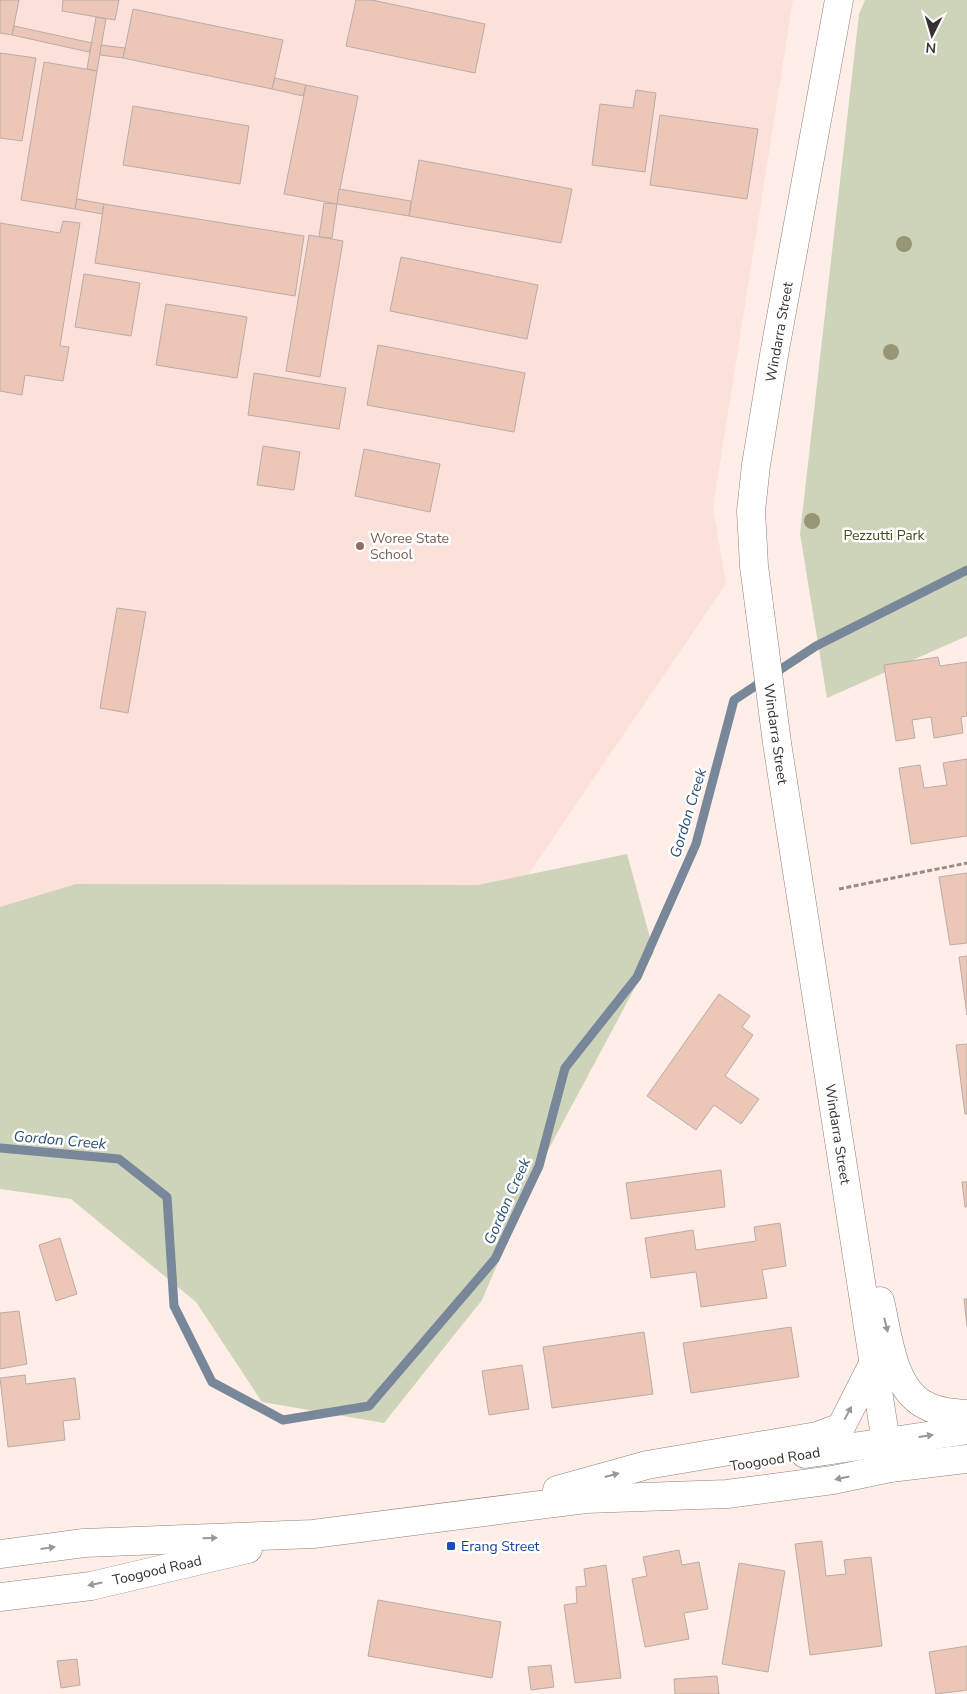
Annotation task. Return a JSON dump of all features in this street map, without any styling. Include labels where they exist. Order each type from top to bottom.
[{"type":"street","name":"Windarra Street","points":[[839,0],[756,465],[751,511],[754,566],[777,743],[890,1468]]},
{"type":"street","points":[[826,1055],[899,1378],[913,1397],[925,1405],[943,1412],[967,1414]]},
{"type":"street","points":[[464,1515],[647,1465],[833,1432],[841,1427],[874,1364]]},
{"type":"street","name":"Toogood Road","points":[[586,1499],[728,1466],[967,1430]]},
{"type":"street","name":"Toogood Road","points":[[0,1554],[84,1543],[313,1534],[586,1499],[727,1494],[833,1480],[890,1468],[967,1459]]},
{"type":"street","name":"Toogood Road","points":[[0,1597],[90,1586],[313,1534]]},
{"type":"path","points":[[839,889],[967,863]]},
{"type":"shaded area","name":"Woree State School","points":[[0,0],[793,0],[713,508],[726,584],[470,960],[0,1018]]},
{"type":"green space","name":"Pezzutti Park","points":[[865,0],[967,0],[967,636],[827,698],[800,534],[859,14]]},
{"type":"green space","points":[[627,854],[654,952],[539,1167],[482,1300],[384,1423],[262,1402],[196,1302],[71,1199],[0,1189],[0,907],[76,884],[478,885]]},
{"type":"building","points":[[0,0],[19,0],[12,35],[0,33]]},
{"type":"building","points":[[63,0],[119,0],[115,20],[62,11]]},
{"type":"building","points":[[356,0],[372,0],[485,24],[475,73],[346,46]]},
{"type":"building","points":[[133,9],[283,40],[272,89],[123,58]]},
{"type":"building","points":[[96,17],[106,19],[97,71],[87,69]]},
{"type":"building","points":[[14,26],[92,43],[89,52],[12,35]]},
{"type":"building","points":[[101,45],[125,48],[123,58],[100,55]]},
{"type":"building","points":[[0,53],[36,58],[22,141],[0,138]]},
{"type":"building","points":[[44,62],[97,71],[75,209],[21,200]]},
{"type":"building","points":[[275,78],[306,85],[303,96],[272,89]]},
{"type":"building","points":[[306,85],[358,96],[337,204],[284,194]]},
{"type":"building","points":[[636,90],[656,93],[645,172],[592,165],[600,104],[633,108]]},
{"type":"building","points":[[133,106],[249,126],[240,184],[123,165]]},
{"type":"building","points":[[660,115],[758,129],[747,199],[650,185]]},
{"type":"building","points":[[419,160],[572,189],[561,243],[409,216]]},
{"type":"building","points":[[339,189],[411,201],[409,216],[337,204]]},
{"type":"building","points":[[77,199],[104,204],[102,214],[75,209]]},
{"type":"building","points":[[324,203],[337,204],[332,238],[319,237]]},
{"type":"building","points":[[104,204],[304,236],[295,296],[95,263]]},
{"type":"building","points":[[63,221],[80,223],[60,346],[69,347],[63,381],[25,375],[22,395],[0,391],[0,223],[60,233]]},
{"type":"building","points":[[309,235],[343,241],[320,377],[286,371]]},
{"type":"building","points":[[401,257],[538,285],[527,339],[390,311]]},
{"type":"building","points":[[84,274],[140,283],[131,336],[75,327]]},
{"type":"building","points":[[166,304],[247,317],[237,378],[156,365]]},
{"type":"building","points":[[378,345],[525,373],[514,432],[367,405]]},
{"type":"building","points":[[254,373],[346,388],[339,429],[248,415]]},
{"type":"building","points":[[263,446],[300,452],[294,490],[257,485]]},
{"type":"building","points":[[364,449],[440,464],[430,512],[355,496]]},
{"type":"building","points":[[117,608],[146,612],[128,713],[100,708]]},
{"type":"building","points":[[938,657],[940,666],[967,662],[967,716],[961,717],[963,733],[934,738],[931,717],[912,720],[915,738],[896,741],[884,665]]},
{"type":"building","points":[[967,759],[967,836],[911,844],[899,768],[920,765],[924,788],[947,785],[943,763]]},
{"type":"building","points":[[967,873],[967,943],[950,945],[939,877]]},
{"type":"building","points":[[967,956],[967,1015],[959,957]]},
{"type":"building","points":[[719,994],[750,1016],[742,1027],[753,1035],[725,1076],[759,1099],[741,1124],[714,1105],[696,1130],[647,1096]]},
{"type":"building","points":[[967,1044],[967,1114],[965,1114],[956,1045]]},
{"type":"building","points":[[721,1170],[725,1207],[631,1219],[626,1183]]},
{"type":"building","points":[[962,1182],[967,1182],[967,1207],[965,1207]]},
{"type":"building","points":[[780,1223],[786,1266],[762,1270],[767,1298],[701,1307],[696,1272],[651,1278],[645,1238],[693,1230],[696,1250],[756,1241],[754,1227]]},
{"type":"building","points":[[60,1238],[77,1294],[56,1301],[39,1245]]},
{"type":"building","points":[[964,1299],[967,1299],[967,1326]]},
{"type":"building","points":[[19,1311],[27,1364],[0,1369],[0,1313]]},
{"type":"building","points":[[791,1327],[799,1377],[691,1393],[683,1343]]},
{"type":"building","points":[[644,1332],[653,1394],[552,1408],[543,1347]]},
{"type":"building","points":[[522,1365],[529,1409],[489,1415],[482,1371]]},
{"type":"building","points":[[25,1375],[26,1384],[75,1378],[80,1419],[63,1421],[65,1440],[8,1447],[0,1378]]},
{"type":"building","points":[[822,1541],[826,1576],[846,1574],[844,1560],[871,1557],[882,1646],[810,1655],[795,1544]]},
{"type":"building","points":[[679,1550],[682,1565],[699,1562],[708,1609],[684,1613],[689,1639],[645,1647],[632,1579],[647,1576],[643,1557]]},
{"type":"building","points":[[739,1563],[785,1571],[768,1672],[722,1664]]},
{"type":"building","points":[[606,1565],[621,1678],[575,1683],[564,1605],[577,1603],[576,1587],[586,1586],[584,1569]]},
{"type":"building","points":[[378,1600],[501,1622],[492,1678],[368,1656]]},
{"type":"building","points":[[967,1646],[967,1690],[936,1694],[929,1652]]},
{"type":"building","points":[[77,1659],[80,1685],[61,1688],[57,1661]]},
{"type":"building","points":[[551,1665],[554,1687],[531,1690],[528,1667]]},
{"type":"building","points":[[717,1676],[719,1694],[675,1694],[674,1679]]},
{"type":"waterway","name":"Gordon Creek","points":[[0,1148],[119,1159],[167,1197],[174,1306],[212,1382],[283,1420],[369,1406],[495,1259],[539,1166],[565,1068],[637,977],[696,844],[734,700],[816,646],[967,570]]},
{"type":"place","name":"Woree State School","points":[[360,546]]},
{"type":"place","name":"Erang Street","points":[[451,1546]]}]
